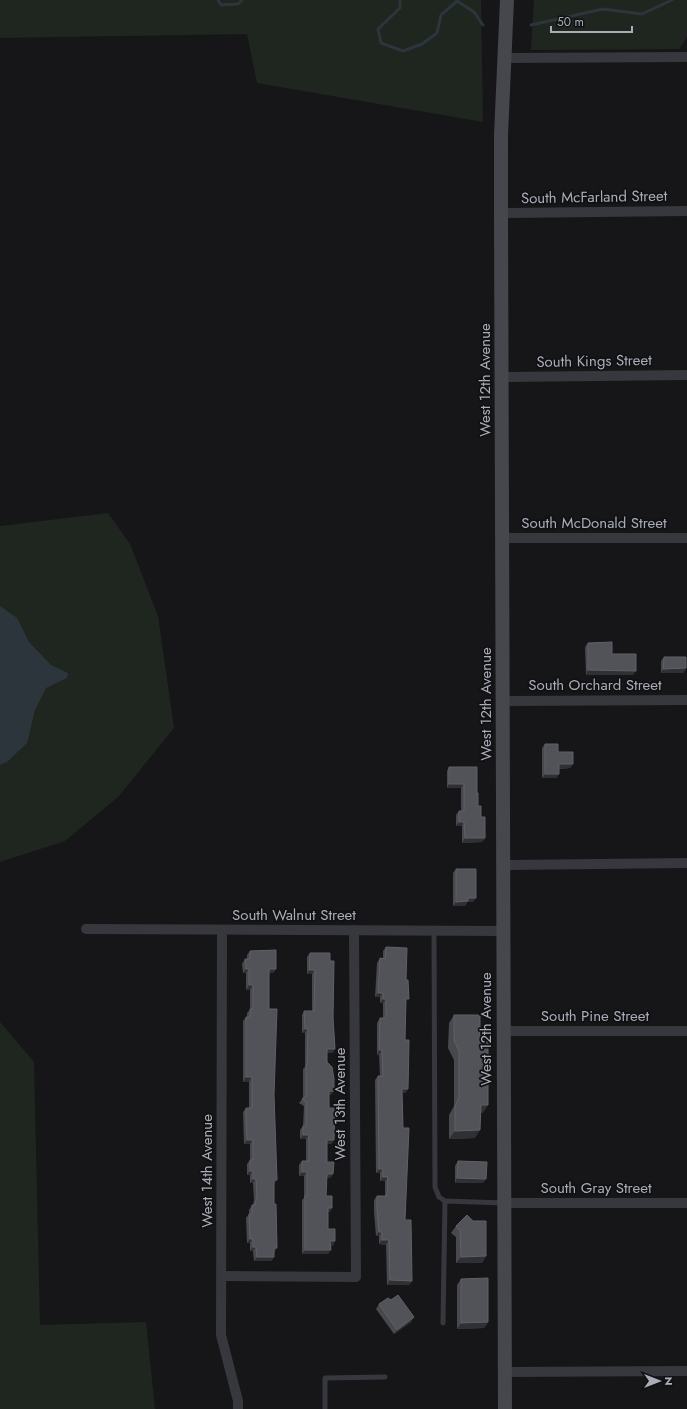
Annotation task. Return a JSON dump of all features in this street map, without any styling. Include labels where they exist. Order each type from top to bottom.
[{"type":"main road","name":"West 12th Avenue","points":[[505,1409],[502,932],[503,701],[501,135],[507,0]]},
{"type":"street","points":[[505,58],[687,57]]},
{"type":"street","name":"South McFarland Street","points":[[501,214],[687,211]]},
{"type":"street","name":"South Kings Street","points":[[502,377],[687,375]]},
{"type":"street","name":"South McDonald Street","points":[[502,538],[687,538]]},
{"type":"street","name":"South Orchard Street","points":[[503,701],[687,700]]},
{"type":"street","points":[[502,865],[687,863]]},
{"type":"street","name":"South Walnut Street","points":[[86,929],[502,932]]},
{"type":"street","name":"West 14th Avenue","points":[[222,930],[221,1335],[238,1401],[238,1409]]},
{"type":"street","name":"West 13th Avenue","points":[[222,1276],[356,1277],[354,930]]},
{"type":"street","name":"South Pine Street","points":[[503,1031],[687,1031]]},
{"type":"street","name":"South Gray Street","points":[[504,1203],[687,1203]]},
{"type":"street","points":[[505,1372],[687,1372]]},
{"type":"lane","points":[[434,932],[435,1187],[439,1197],[444,1201],[504,1203]]},
{"type":"lane","points":[[443,1323],[444,1201]]},
{"type":"lane","points":[[324,1409],[324,1378],[385,1377]]},
{"type":"shaded area","points":[[0,0],[481,0],[483,122],[257,83],[247,34],[0,38]]},
{"type":"shaded area","points":[[534,0],[687,0],[687,37],[679,49],[531,50]]},
{"type":"shaded area","points":[[108,513],[130,544],[158,616],[174,728],[118,797],[65,841],[0,862],[0,526]]},
{"type":"shaded area","points":[[0,606],[17,618],[29,642],[51,665],[68,673],[67,678],[46,688],[35,710],[27,743],[7,762],[0,765]]},
{"type":"shaded area","points":[[0,1022],[34,1062],[40,1325],[146,1322],[155,1409],[0,1409]]},
{"type":"building","points":[[612,642],[612,654],[636,654],[636,671],[588,670],[588,643]]},
{"type":"building","points":[[664,657],[686,657],[686,668],[663,669]]},
{"type":"building","points":[[545,744],[558,744],[558,752],[573,752],[573,764],[559,764],[559,774],[545,774]]},
{"type":"building","points":[[449,767],[477,767],[478,806],[481,806],[481,817],[485,817],[485,838],[465,838],[464,822],[459,822],[459,811],[464,811],[464,784],[449,784]]},
{"type":"building","points":[[456,869],[476,869],[476,898],[468,898],[468,901],[456,902]]},
{"type":"building","points":[[386,947],[407,948],[406,980],[408,980],[409,999],[406,999],[405,1040],[409,1040],[408,1089],[402,1089],[403,1128],[409,1128],[405,1220],[411,1220],[412,1281],[390,1280],[389,1240],[382,1240],[382,1232],[379,1232],[377,1208],[377,1196],[387,1196],[388,1177],[383,1177],[383,1169],[379,1169],[378,1076],[383,1076],[382,1050],[379,1050],[380,1018],[386,1018],[386,999],[383,999],[383,993],[378,993],[380,958],[385,959]]},
{"type":"building","points":[[276,950],[276,969],[269,969],[269,1009],[277,1009],[274,1095],[277,1180],[274,1180],[274,1204],[276,1204],[277,1248],[274,1248],[274,1257],[257,1257],[256,1247],[253,1247],[253,1239],[250,1239],[249,1214],[252,1214],[252,1205],[255,1205],[257,1195],[256,1179],[253,1179],[253,1171],[250,1171],[250,1160],[253,1160],[253,1140],[247,1140],[246,1120],[246,1108],[252,1108],[252,1077],[246,1077],[246,1017],[250,1017],[250,1009],[253,1009],[253,985],[249,985],[249,969],[246,969],[245,959],[250,959],[250,951]]},
{"type":"building","points":[[310,953],[330,953],[330,961],[334,961],[333,1018],[335,1049],[327,1049],[327,1062],[332,1067],[334,1079],[334,1091],[329,1091],[329,1108],[335,1108],[334,1140],[327,1140],[327,1162],[334,1162],[333,1174],[327,1174],[326,1196],[332,1196],[332,1208],[328,1208],[328,1229],[335,1229],[335,1241],[330,1241],[331,1250],[305,1250],[305,1196],[307,1196],[307,1172],[302,1172],[302,1161],[309,1161],[309,1135],[303,1135],[303,1126],[306,1126],[306,1102],[302,1099],[306,1096],[308,1029],[305,1029],[304,1011],[314,1011],[315,970],[309,970]]},
{"type":"building","points":[[454,1015],[480,1015],[480,1040],[488,1040],[488,1105],[481,1105],[480,1130],[455,1131],[455,1106],[459,1098],[459,1051],[454,1040]]},
{"type":"building","points":[[458,1161],[487,1162],[486,1179],[457,1178]]},
{"type":"building","points":[[467,1215],[473,1221],[486,1221],[486,1256],[461,1257],[460,1231],[456,1226]]},
{"type":"building","points":[[488,1278],[488,1322],[461,1323],[461,1279]]},
{"type":"building","points":[[398,1295],[414,1317],[397,1330],[379,1304],[388,1298],[391,1300]]},
{"type":"waterway","points":[[218,0],[221,5],[238,4],[242,0]]},
{"type":"waterway","points":[[400,0],[400,8],[378,29],[381,43],[403,51],[422,44],[437,33],[441,15],[457,1],[474,12],[483,25]]},
{"type":"waterway","points":[[531,25],[603,9],[642,14],[672,0]]}]
